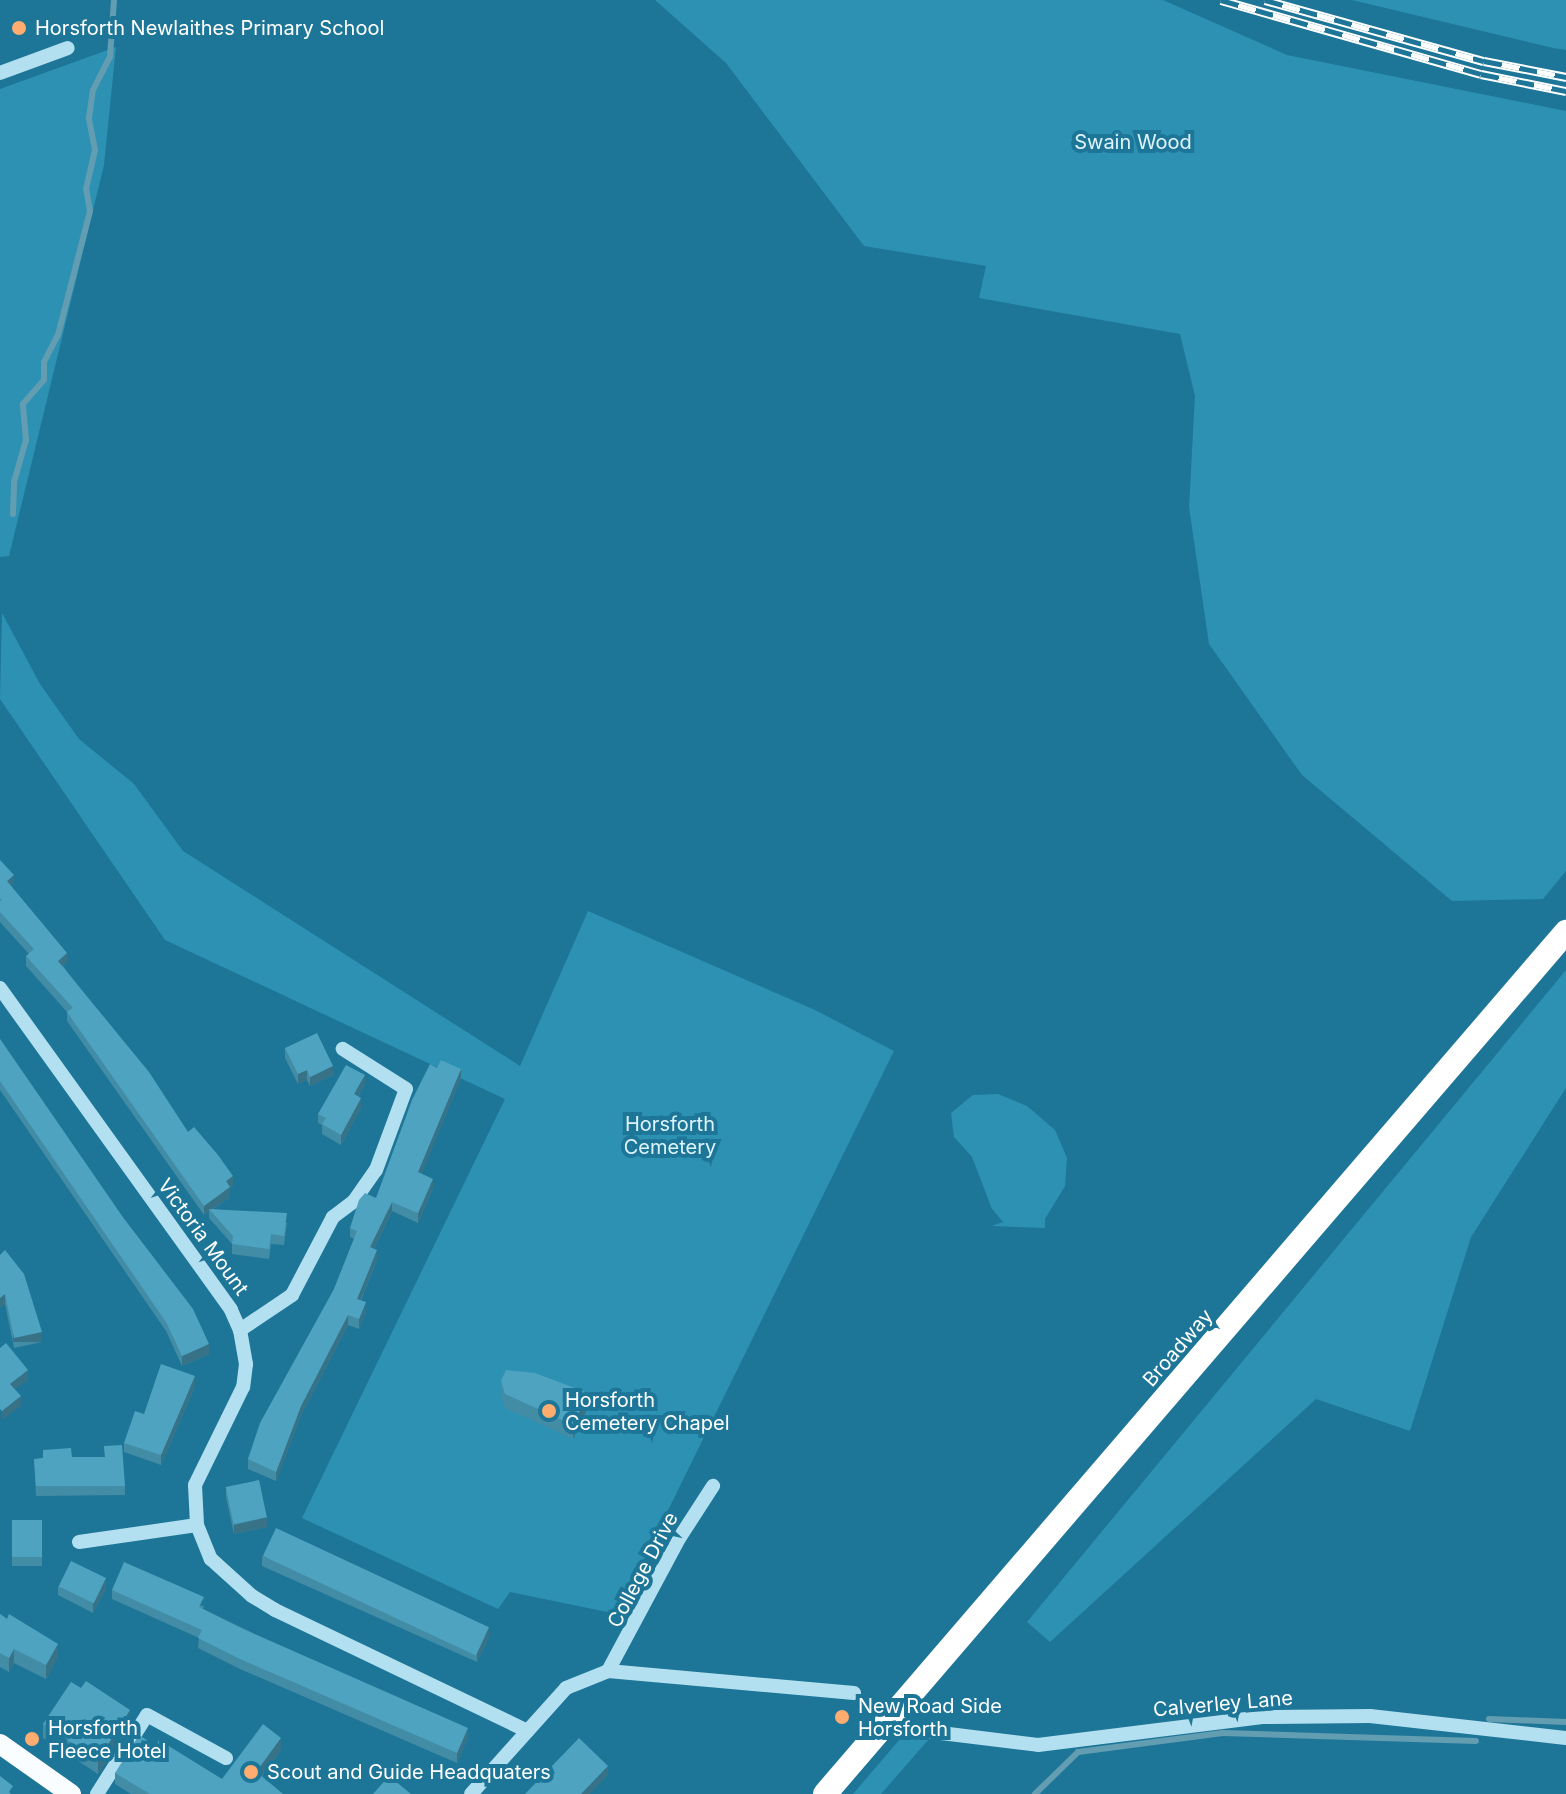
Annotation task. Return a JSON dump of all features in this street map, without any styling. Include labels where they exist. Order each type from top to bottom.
[{"type":"highway","name":"Broadway","points":[[825,1794],[1566,932]]},
{"type":"main road","points":[[0,1744],[71,1794]]},
{"type":"street","points":[[0,73],[68,48]]},
{"type":"street","name":"Victoria Mount","points":[[0,988],[231,1310],[240,1330],[246,1364],[243,1387],[195,1485],[197,1525],[211,1559],[252,1596],[527,1731]]},
{"type":"street","points":[[240,1330],[292,1295],[333,1217],[354,1201],[376,1170],[406,1089],[343,1049]]},
{"type":"street","name":"College Drive","points":[[608,1671],[680,1537],[713,1486]]},
{"type":"street","points":[[79,1542],[197,1525]]},
{"type":"street","points":[[471,1794],[566,1688],[608,1671],[854,1693]]},
{"type":"street","points":[[97,1794],[147,1715],[226,1758]]},
{"type":"street","name":"Calverley Lane","points":[[884,1726],[1038,1745],[1262,1717],[1370,1716],[1566,1738]]},
{"type":"green space","name":"Swain Wood","points":[[655,0],[1163,0],[1287,55],[1566,111],[1566,871],[1543,899],[1452,901],[1302,775],[1209,644],[1189,507],[1195,396],[1180,334],[979,298],[986,266],[864,246],[726,63]]},
{"type":"green space","points":[[1352,0],[1566,0],[1566,50],[1553,48]]},
{"type":"green space","points":[[116,47],[104,165],[9,556],[0,557],[0,89]]},
{"type":"green space","name":"Horsforth Cemetery","points":[[2,613],[40,684],[79,739],[134,784],[183,851],[520,1066],[588,911],[815,1010],[894,1051],[617,1614],[510,1592],[498,1609],[302,1518],[505,1099],[165,940],[0,699]]},
{"type":"green space","points":[[1566,970],[1566,1088],[1471,1237],[1410,1431],[1316,1399],[1050,1642],[1027,1622]]},
{"type":"green space","points":[[998,1094],[1027,1106],[1055,1130],[1067,1158],[1065,1186],[1045,1219],[1045,1228],[992,1226],[1003,1222],[992,1209],[972,1157],[954,1137],[951,1113],[973,1095]]},
{"type":"green space","points":[[906,1732],[929,1739],[881,1794],[853,1794]]},
{"type":"building","points":[[0,860],[14,875],[7,881],[67,953],[58,961],[149,1072],[188,1132],[194,1127],[233,1176],[226,1181],[230,1187],[204,1206],[67,1012],[73,1008],[26,956],[34,949],[0,912]]},
{"type":"building","points":[[317,1033],[333,1066],[310,1077],[307,1070],[298,1074],[285,1048]]},
{"type":"building","points":[[0,1039],[122,1216],[193,1309],[209,1344],[182,1356],[166,1322],[0,1081]]},
{"type":"building","points":[[441,1060],[461,1069],[418,1172],[433,1179],[418,1213],[392,1202],[370,1247],[377,1250],[357,1299],[366,1302],[359,1319],[348,1315],[301,1406],[276,1472],[248,1459],[260,1423],[334,1289],[357,1231],[350,1228],[359,1200],[365,1193],[376,1198],[412,1100],[430,1064],[437,1068]]},
{"type":"building","points":[[346,1065],[365,1075],[354,1094],[361,1098],[341,1135],[322,1124],[326,1118],[318,1114]]},
{"type":"building","points":[[209,1209],[287,1213],[284,1236],[271,1234],[269,1249],[232,1244],[233,1236]]},
{"type":"building","points":[[5,1250],[24,1274],[42,1332],[14,1338],[5,1294],[0,1298],[0,1255]]},
{"type":"building","points":[[6,1343],[28,1370],[10,1384],[21,1396],[2,1411],[0,1348]]},
{"type":"building","points":[[161,1364],[195,1376],[161,1455],[124,1443],[135,1411],[144,1414]]},
{"type":"building","points":[[506,1370],[535,1373],[588,1393],[573,1425],[505,1394],[501,1381]]},
{"type":"building","points":[[122,1445],[125,1486],[36,1486],[34,1459],[43,1458],[43,1450],[71,1448],[72,1457],[105,1457],[104,1446]]},
{"type":"building","points":[[259,1480],[267,1517],[234,1524],[226,1487]]},
{"type":"building","points":[[12,1520],[42,1520],[42,1557],[12,1557]]},
{"type":"building","points":[[276,1528],[489,1627],[476,1655],[263,1556]]},
{"type":"building","points":[[71,1561],[106,1578],[94,1603],[59,1586]]},
{"type":"building","points":[[124,1562],[204,1597],[199,1607],[243,1629],[468,1728],[457,1753],[240,1659],[198,1638],[202,1630],[112,1590]]},
{"type":"building","points":[[0,1614],[7,1619],[9,1614],[58,1644],[46,1665],[14,1649],[9,1658],[0,1653]]},
{"type":"building","points":[[86,1681],[130,1710],[98,1760],[43,1724],[71,1682],[81,1688]]},
{"type":"building","points":[[263,1724],[281,1738],[256,1772],[283,1794],[150,1794],[115,1773],[139,1735],[156,1746],[159,1740],[222,1779]]},
{"type":"building","points":[[579,1738],[608,1766],[581,1794],[525,1794]]},
{"type":"building","points":[[0,1776],[13,1786],[9,1792],[11,1794],[0,1794]]},
{"type":"building","points":[[389,1776],[411,1794],[373,1794]]},
{"type":"waterway","points":[[13,514],[14,482],[26,440],[23,404],[44,380],[44,362],[58,335],[90,211],[86,189],[95,150],[89,118],[93,90],[110,57],[114,0]]},
{"type":"waterway","points":[[1489,1719],[1566,1722]]},
{"type":"waterway","points":[[1035,1794],[1078,1752],[1223,1733],[1476,1741]]},
{"type":"railway","points":[[1221,0],[1481,74],[1566,91]]},
{"type":"railway","points":[[1265,0],[1484,61],[1566,77]]},
{"type":"place","name":"Horsforth Newlaithes Primary School","points":[[19,28]]},
{"type":"place","name":"Horsforth Cemetery Chapel","points":[[549,1411]]},
{"type":"place","name":"New Road Side Horsforth","points":[[842,1717]]},
{"type":"place","name":"Horsforth Fleece Hotel","points":[[32,1739]]},
{"type":"place","name":"Scout and Guide Headquaters","points":[[251,1772]]}]
